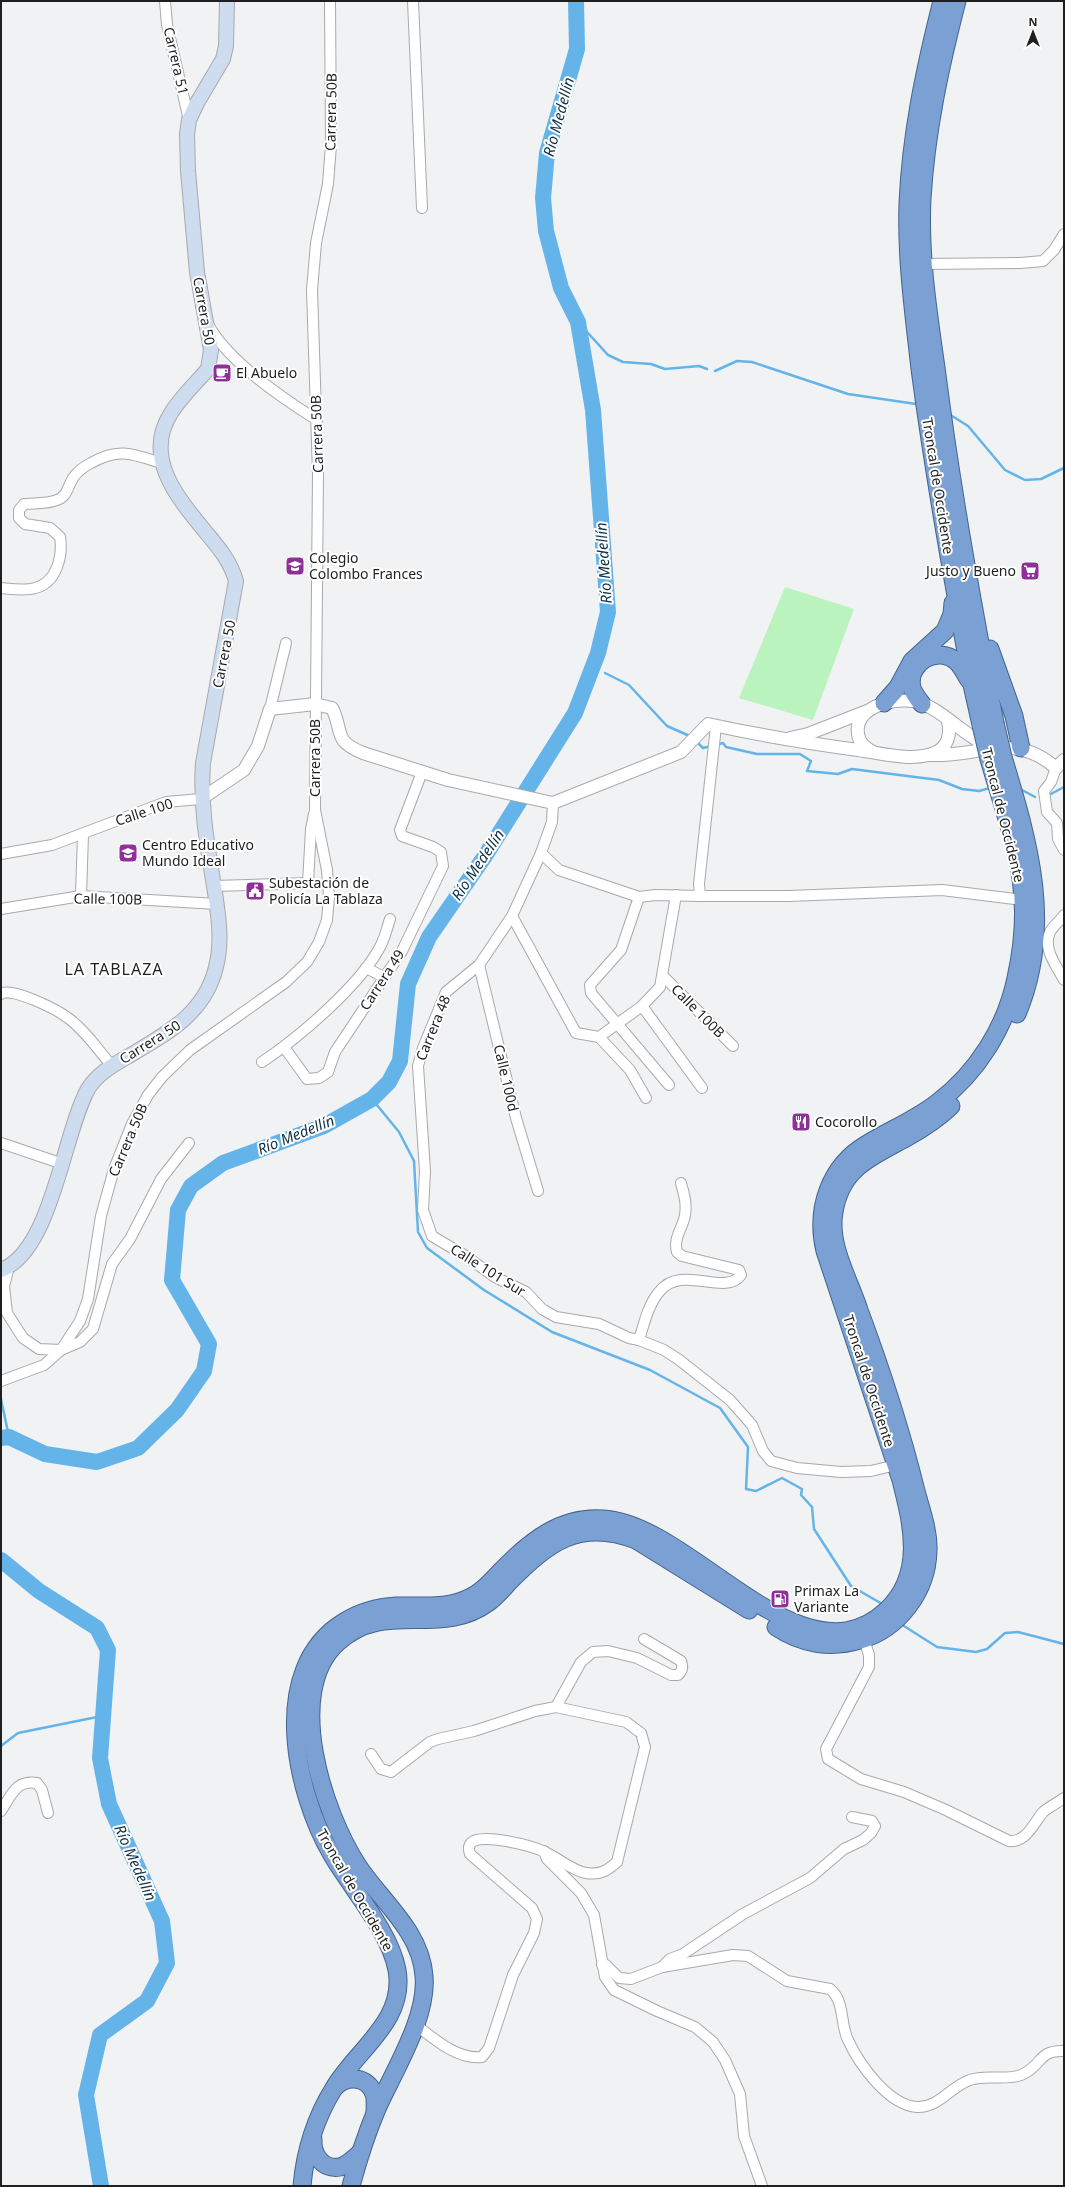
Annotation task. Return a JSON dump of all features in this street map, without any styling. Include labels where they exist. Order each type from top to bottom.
[{"type":"highway","name":"Troncal de Occidente","points":[[942,1],[923,80],[915,127],[910,176],[908,236],[913,307],[928,427],[972,685],[988,724]]},
{"type":"highway","name":"Troncal de Occidente","points":[[302,2186],[307,2155],[314,2131],[334,2089],[354,2060],[378,2034],[389,2018],[396,1999],[398,1980],[389,1944],[324,1839],[309,1802],[300,1764],[296,1735],[296,1705],[301,1676],[307,1662],[324,1638],[345,1620],[377,1608],[396,1606],[442,1606],[464,1600],[488,1585],[512,1560],[537,1538],[567,1523],[591,1518],[611,1519],[637,1526],[691,1558],[792,1623],[822,1632],[834,1632],[858,1628],[880,1616],[889,1608],[903,1589],[908,1578],[913,1554],[909,1512],[896,1465],[825,1251],[821,1229],[822,1207],[829,1186],[845,1162],[866,1144],[914,1119],[938,1103],[966,1076],[991,1043],[1010,1001],[1016,978],[1023,928],[1023,900],[1017,858],[996,755],[988,724],[944,435],[923,264],[922,201],[928,137],[938,77],[957,1]]},
{"type":"highway","points":[[958,521],[989,646],[1014,716],[1021,748]]},
{"type":"highway","points":[[884,703],[898,687],[912,661],[939,638],[947,627],[952,614],[953,579]]},
{"type":"highway","points":[[922,704],[914,694],[911,679],[917,665],[931,656],[944,655],[957,662],[972,685]]},
{"type":"highway","name":"Troncal de Occidente","points":[[351,2186],[375,2113],[416,2025],[425,1986],[419,1951],[409,1933],[358,1867],[348,1850],[328,1806],[314,1755],[312,1711],[316,1677],[322,1662],[334,1646],[351,1632],[378,1621],[447,1620],[466,1615],[481,1608],[497,1596],[548,1547],[559,1540],[580,1533],[604,1531],[636,1540],[779,1629],[803,1641],[838,1645],[864,1639],[889,1626],[900,1617],[914,1599],[927,1568],[927,1534],[909,1462],[860,1310],[837,1250],[833,1226],[834,1214],[840,1191],[853,1171],[862,1162],[929,1124],[960,1098],[976,1081],[1003,1043],[1020,1006],[1028,981],[1033,954],[1036,900],[1031,856],[996,755]]},
{"type":"highway","points":[[334,2089],[346,2080],[353,2078],[367,2083],[375,2096],[375,2113]]},
{"type":"highway","points":[[314,2131],[312,2148],[322,2163],[330,2167],[339,2167],[348,2164],[361,2152]]},
{"type":"main road","name":"Carrera 50","points":[[5,1268],[27,1250],[35,1238],[63,1164],[83,1100],[89,1088],[100,1075],[112,1066],[180,1024],[191,1014],[203,997],[216,967],[220,931],[201,799],[203,763],[236,581],[232,567],[224,554],[186,509],[168,481],[161,462],[160,448],[163,428],[171,413],[208,368],[211,350],[197,276],[188,171],[187,134],[189,120],[197,103],[223,59],[226,46],[227,1]]},
{"type":"street","name":"Carrera 51","points":[[166,1],[167,25],[189,120]]},
{"type":"street","name":"Carrera 50B","points":[[1,1380],[44,1365],[61,1350],[80,1321],[88,1299],[102,1216],[114,1169],[132,1124],[148,1095],[162,1077],[190,1050],[286,982],[307,962],[319,942],[327,920],[329,897],[327,870],[315,810],[318,474],[313,275],[316,243],[328,184],[331,145],[330,1]]},
{"type":"street","points":[[413,1],[422,208]]},
{"type":"street","points":[[923,264],[1020,263],[1043,261],[1054,250],[1064,234]]},
{"type":"street","points":[[206,321],[216,339],[232,355],[286,400],[317,420]]},
{"type":"street","points":[[1,588],[34,589],[44,585],[59,565],[62,549],[60,537],[50,528],[25,524],[18,518],[19,510],[24,504],[57,500],[64,496],[73,477],[86,466],[103,456],[117,452],[127,452],[161,462]]},
{"type":"street","name":"Calle 100","points":[[1,854],[52,845],[166,802],[201,799],[244,770],[258,746],[270,709],[286,643]]},
{"type":"street","points":[[779,739],[808,734],[868,711],[884,703],[903,700],[922,704],[931,708],[996,755]]},
{"type":"street","points":[[270,709],[315,704],[332,708],[343,741],[350,747],[448,780],[553,803],[681,752],[708,724],[716,731],[874,752],[890,756],[996,755],[1021,748],[1060,764],[1051,782],[1044,791],[1047,812],[1057,823],[1058,839],[1064,850]]},
{"type":"street","points":[[868,711],[859,722],[857,730],[862,744],[874,752]]},
{"type":"street","points":[[924,755],[936,752],[946,744],[950,728],[948,720]]},
{"type":"street","points":[[700,896],[699,884],[716,731]]},
{"type":"street","name":"Carrera 49","points":[[284,1047],[307,1079],[319,1078],[328,1072],[335,1052],[402,951],[443,866],[441,852],[433,847],[402,836],[400,830],[422,772]]},
{"type":"street","name":"Carrera 48","points":[[432,1236],[423,1210],[425,1171],[418,1066],[423,1048],[446,992],[479,965],[512,916],[541,853],[552,822],[553,803]]},
{"type":"street","points":[[214,886],[308,883],[311,829],[315,810]]},
{"type":"street","points":[[81,896],[83,834]]},
{"type":"street","points":[[541,853],[559,870],[639,897],[676,895],[789,896],[942,890],[1023,900]]},
{"type":"street","points":[[599,1037],[642,1006],[660,987],[676,895]]},
{"type":"street","name":"Calle 100B","points":[[1,909],[81,896],[217,904]]},
{"type":"street","points":[[639,897],[621,950],[590,985],[591,993],[619,1023],[670,1085]]},
{"type":"street","points":[[1064,915],[1051,931],[1048,941],[1053,960],[1064,980]]},
{"type":"street","points":[[512,916],[576,1034],[599,1037],[630,1070],[646,1098]]},
{"type":"street","name":"Carrera 49","points":[[262,1062],[284,1047],[312,1023],[366,968],[381,945],[390,919]]},
{"type":"street","name":"Calle 100d","points":[[479,965],[516,1118],[538,1191]]},
{"type":"street","points":[[366,968],[384,977]]},
{"type":"street","name":"Calle 100B","points":[[663,976],[733,1046]]},
{"type":"street","points":[[1,994],[8,991],[22,994],[68,1017],[112,1066]]},
{"type":"street","points":[[642,1006],[702,1088]]},
{"type":"street","points":[[1,1143],[63,1164]]},
{"type":"street","points":[[5,1268],[4,1286],[7,1313],[22,1338],[39,1349],[61,1350],[80,1342],[93,1329],[112,1264],[130,1239],[161,1179],[189,1143]]},
{"type":"street","points":[[681,1183],[686,1209],[682,1226],[676,1241],[677,1252],[682,1256],[739,1270],[741,1275],[734,1281],[728,1282],[692,1279],[674,1281],[667,1284],[654,1299],[639,1340],[678,1358],[730,1400],[752,1425],[763,1451],[772,1461],[797,1468],[847,1472],[871,1471],[896,1465]]},
{"type":"street","name":"Calle 101 Sur","points":[[432,1236],[464,1255],[495,1277],[526,1292],[542,1309],[556,1317],[599,1324],[629,1338],[639,1340]]},
{"type":"street","points":[[556,1707],[581,1662],[593,1652],[608,1651],[637,1658],[671,1676],[678,1675],[683,1667],[681,1661],[644,1639]]},
{"type":"street","points":[[864,1639],[869,1655],[869,1667],[826,1749],[828,1759],[861,1779],[904,1792],[946,1810],[1010,1841],[1016,1842],[1021,1839],[1044,1811],[1064,1798]]},
{"type":"street","points":[[371,1754],[381,1769],[391,1772],[430,1742],[535,1711],[556,1707],[626,1722],[641,1733],[645,1747],[616,1862],[608,1870],[599,1874],[584,1873],[544,1851],[518,1843],[478,1838],[471,1842],[469,1847],[470,1854],[532,1908],[537,1919],[534,1933],[513,1975],[489,2048],[482,2057],[473,2058],[453,2050],[416,2025]]},
{"type":"street","points":[[1,1811],[19,1784],[29,1781],[37,1783],[42,1790],[48,1813]]},
{"type":"street","points":[[662,1967],[670,1959],[683,1954],[743,1914],[810,1878],[844,1849],[863,1840],[872,1833],[875,1826],[872,1821],[852,1817]]},
{"type":"street","points":[[544,1851],[547,1859],[581,1893],[594,1915],[605,1977],[614,1990],[657,2011],[695,2027],[713,2042],[725,2060],[740,2094],[744,2136],[762,2186]]},
{"type":"street","points":[[602,1965],[606,1965],[619,1978],[631,1979],[662,1967],[733,1955],[748,1956],[787,1982],[830,1989],[835,1994],[838,2002],[847,2039],[873,2078],[894,2100],[913,2107],[929,2105],[970,2080],[1020,2075],[1033,2069],[1043,2056],[1052,2051],[1064,2051]]},
{"type":"green space","points":[[785,587],[854,609],[813,720],[739,698]]},
{"type":"waterway","name":"Río Medellín","points":[[1,1438],[9,1437],[45,1454],[97,1462],[138,1448],[177,1410],[204,1371],[209,1344],[172,1280],[178,1210],[191,1186],[223,1163],[324,1126],[372,1099],[389,1082],[400,1061],[408,984],[429,937],[485,856],[575,713],[598,653],[608,612],[593,410],[578,322],[561,288],[546,231],[543,198],[547,153],[577,49],[576,1]]},
{"type":"waterway","points":[[578,322],[608,355],[623,362],[651,364],[665,369],[699,366],[707,369]]},
{"type":"waterway","points":[[715,371],[737,361],[752,362],[848,394],[916,404]]},
{"type":"waterway","points":[[949,414],[968,426],[1005,470],[1025,480],[1041,479],[1064,468]]},
{"type":"waterway","points":[[605,673],[629,685],[667,726],[692,737]]},
{"type":"waterway","points":[[697,742],[703,748],[711,746]]},
{"type":"waterway","points":[[716,745],[723,743],[726,747],[757,754],[800,754],[811,761],[807,771],[838,774],[852,769],[939,780],[962,789],[979,791],[990,788]]},
{"type":"waterway","points":[[1049,795],[1064,787]]},
{"type":"waterway","points":[[1022,790],[1035,797]]},
{"type":"waterway","points":[[372,1099],[399,1132],[414,1161],[418,1232],[427,1248],[484,1290],[552,1332],[650,1370],[720,1408],[748,1447],[746,1489],[756,1491],[782,1478],[802,1489],[801,1495],[812,1507],[814,1529],[851,1586],[884,1605]]},
{"type":"waterway","points":[[1,1399],[9,1437]]},
{"type":"waterway","name":"Río Medellín","points":[[1,1560],[39,1591],[97,1628],[108,1650],[100,1758],[109,1804],[162,1921],[167,1963],[147,2001],[100,2035],[86,2095],[101,2186]]},
{"type":"waterway","points":[[904,1626],[937,1647],[976,1652],[987,1649],[1005,1633],[1018,1632],[1064,1644]]},
{"type":"waterway","points":[[1,1746],[18,1733],[102,1716]]},
{"type":"place","name":"El Abuelo","points":[[222,373]]},
{"type":"place","name":"Colegio Colombo Frances","points":[[295,566]]},
{"type":"place","name":"Justo y Bueno","points":[[1030,571]]},
{"type":"place","name":"Centro Educativo Mundo Ideal","points":[[128,853]]},
{"type":"place","name":"Subestación de Policía La Tablaza","points":[[255,891]]},
{"type":"place","name":"Cocorollo","points":[[801,1122]]},
{"type":"place","name":"Primax La Variante","points":[[780,1599]]},
{"type":"district","name":"LA TABLAZA","points":[[114,969]]}]
